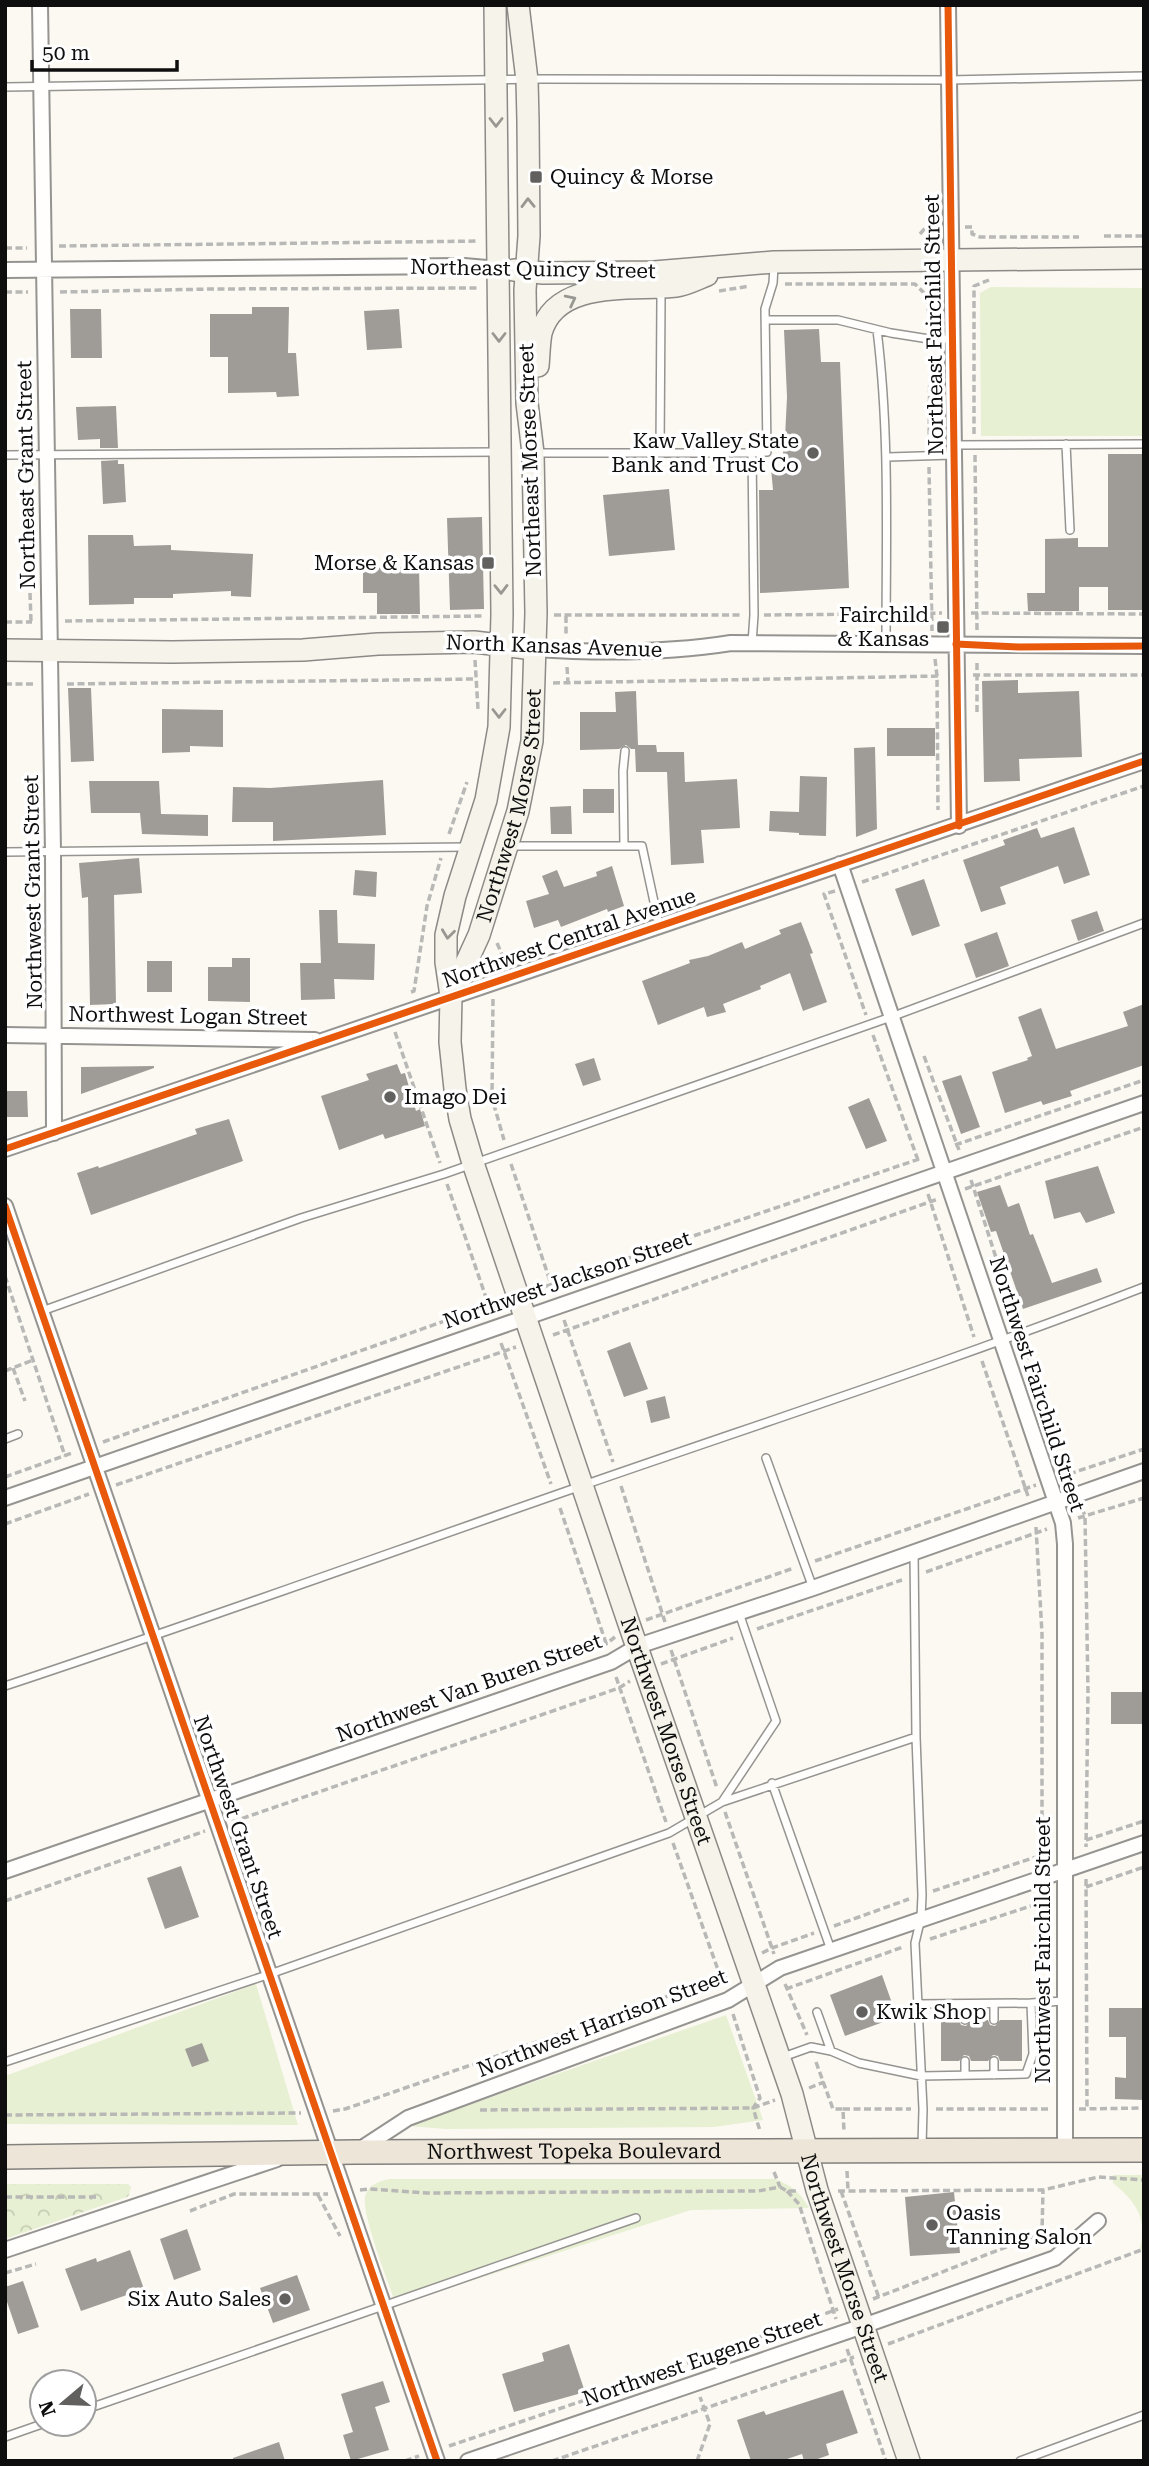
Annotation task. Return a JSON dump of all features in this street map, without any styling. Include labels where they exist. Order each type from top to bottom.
[{"type":"main road","name":"Northeast Morse Street","points":[[495,5],[501,645]]},
{"type":"main road","points":[[518,5],[527,80],[526,271]]},
{"type":"main road","points":[[533,453],[539,348],[546,322],[556,308],[580,295],[599,289],[655,280],[679,286],[735,264],[1144,258]]},
{"type":"main road","name":"Northeast Quincy Street","points":[[498,269],[655,280]]},
{"type":"main road","name":"Northeast Morse Street","points":[[526,271],[527,403],[533,453],[536,613],[534,649]]},
{"type":"main road","name":"North Kansas Avenue","points":[[5,650],[303,650],[378,644],[474,642],[534,649]]},
{"type":"main road","name":"Northwest Morse Street","points":[[501,645],[499,727],[494,764],[446,935],[446,962],[451,996],[450,1042],[460,1119],[792,2094],[817,2190],[909,2461]]},
{"type":"main road","name":"Northwest Morse Street","points":[[451,996],[479,935],[520,801],[532,741],[534,649]]},
{"type":"main road","name":"Northwest Topeka Boulevard","points":[[5,2157],[1144,2150]]},
{"type":"street","name":"Northeast Grant Street","points":[[40,5],[50,649]]},
{"type":"street","name":"Northeast Fairchild Street","points":[[948,5],[956,644]]},
{"type":"street","name":"Northeast Quincy Street","points":[[5,270],[452,266],[498,269]]},
{"type":"street","name":"North Kansas Avenue","points":[[534,649],[684,650],[731,643],[1144,646]]},
{"type":"street","points":[[956,644],[960,826]]},
{"type":"street","name":"Northwest Grant Street","points":[[50,649],[56,1035],[54,1133]]},
{"type":"street","name":"Northwest Central Avenue","points":[[5,1149],[659,925],[960,826],[1144,761]]},
{"type":"street","name":"Northwest Fairchild Street","points":[[840,864],[1063,1523],[1065,2149]]},
{"type":"street","name":"Northwest Logan Street","points":[[5,1035],[327,1040]]},
{"type":"street","name":"Northwest Jackson Street","points":[[5,1498],[1144,1103]]},
{"type":"street","name":"Northwest Grant Street","points":[[5,1206],[318,2112],[344,2153],[346,2192],[436,2456]]},
{"type":"street","name":"Northwest Van Buren Street","points":[[5,1871],[611,1662],[634,1636],[669,1636],[1144,1471]]},
{"type":"street","name":"Northwest Harrison Street","points":[[344,2153],[408,2118],[728,2000],[780,1968],[1144,1843]]},
{"type":"street","points":[[5,2250],[291,2154]]},
{"type":"street","name":"Northwest Eugene Street","points":[[468,2461],[1055,2258],[1098,2221]]},
{"type":"lane","points":[[5,87],[496,80],[949,80],[1144,76]]},
{"type":"lane","points":[[533,453],[767,452],[765,309],[773,283],[774,262]]},
{"type":"lane","points":[[655,280],[661,298],[660,453]]},
{"type":"lane","points":[[766,320],[838,320],[929,339],[953,338]]},
{"type":"lane","points":[[877,330],[888,457],[886,644]]},
{"type":"lane","points":[[1066,444],[1070,530]]},
{"type":"lane","points":[[888,457],[929,455],[975,445],[1144,444]]},
{"type":"lane","points":[[5,455],[499,452]]},
{"type":"lane","points":[[751,644],[754,615],[752,453]]},
{"type":"lane","points":[[624,846],[625,751]]},
{"type":"lane","points":[[506,846],[642,846],[659,925]]},
{"type":"lane","points":[[5,852],[470,847]]},
{"type":"lane","points":[[41,1312],[301,1218],[444,1174],[891,1017],[1144,923]]},
{"type":"lane","points":[[5,1686],[155,1637],[583,1485],[1021,1335],[1144,1287]]},
{"type":"lane","points":[[5,1439],[18,1434]]},
{"type":"lane","points":[[766,1458],[813,1588]]},
{"type":"lane","points":[[914,1551],[916,1737],[922,1895],[921,1918],[915,1943],[923,2109],[922,2151]]},
{"type":"lane","points":[[722,1801],[776,1721],[738,1612]]},
{"type":"lane","points":[[5,2062],[270,1974],[670,1833],[722,1801],[916,1737]]},
{"type":"lane","points":[[772,1783],[831,1951]]},
{"type":"lane","points":[[918,2004],[1065,2001]]},
{"type":"lane","points":[[779,2059],[811,2047],[831,2051],[859,2063],[921,2076],[1026,2074],[1033,2054],[1031,2003]]},
{"type":"lane","points":[[965,2004],[965,2020]]},
{"type":"lane","points":[[994,2004],[994,2020]]},
{"type":"lane","points":[[817,2012],[831,2051]]},
{"type":"lane","points":[[965,2061],[965,2075]]},
{"type":"lane","points":[[994,2061],[994,2075]]},
{"type":"lane","points":[[98,2405],[636,2218]]},
{"type":"lane","points":[[1020,2461],[1144,2415]]},
{"type":"lane","points":[[5,2437],[28,2429]]},
{"type":"path","points":[[920,234],[926,228],[951,227],[972,228],[972,234],[980,237],[1089,237]]},
{"type":"path","points":[[1102,236],[1144,236]]},
{"type":"path","points":[[5,248],[463,243],[497,239]]},
{"type":"path","points":[[977,712],[974,286],[989,280]]},
{"type":"path","points":[[928,297],[930,614],[937,676],[938,810]]},
{"type":"path","points":[[536,613],[566,616],[1144,614]]},
{"type":"path","points":[[5,622],[473,617],[502,614]]},
{"type":"path","points":[[957,675],[1144,675]]},
{"type":"path","points":[[503,957],[494,981],[492,1098],[507,1151],[617,1474],[669,1636],[673,1660],[786,1989],[805,2029],[833,2109],[1144,2108]]},
{"type":"path","points":[[921,1047],[974,1187],[1021,1335],[1085,1516],[1088,1691],[1085,1888],[1087,2109]]},
{"type":"path","points":[[937,1152],[1144,1080]]},
{"type":"path","points":[[5,1524],[1144,1127]]},
{"type":"path","points":[[5,1276],[72,1474]]},
{"type":"path","points":[[5,1371],[55,1353]]},
{"type":"path","points":[[13,1368],[25,1402]]},
{"type":"path","points":[[606,1644],[634,1636],[662,1614],[1144,1448]]},
{"type":"path","points":[[5,1478],[66,1456]]},
{"type":"path","points":[[5,1901],[619,1688],[646,1670],[745,1633],[1063,1523],[1144,1498]]},
{"type":"path","points":[[5,2115],[318,2112],[345,2109],[720,1978],[772,1948],[1144,1821]]},
{"type":"path","points":[[786,1989],[1144,1867]]},
{"type":"path","points":[[437,2077],[447,2105]]},
{"type":"path","points":[[470,2110],[753,2108],[824,2082]]},
{"type":"path","points":[[843,2109],[848,2190]]},
{"type":"path","points":[[190,2211],[234,2194],[318,2195],[370,2189],[428,2193],[758,2192],[780,2187],[787,2191],[1043,2190],[1098,2176],[1144,2180]]},
{"type":"path","points":[[405,2461],[436,2456],[833,2310],[879,2298],[1042,2233],[1043,2190]]},
{"type":"path","points":[[841,2191],[879,2298]]},
{"type":"path","points":[[5,2197],[98,2197]]},
{"type":"path","points":[[552,2461],[871,2351],[1144,2249]]},
{"type":"path","points":[[5,2273],[36,2264]]},
{"type":"path","points":[[695,2384],[710,2424],[697,2461]]},
{"type":"green space","points":[[991,287],[1144,288],[1144,436],[981,436],[980,293]]},
{"type":"green space","points":[[256,1984],[298,2125],[5,2124],[5,2076]]},
{"type":"green space","points":[[726,2015],[763,2120],[714,2127],[446,2129],[408,2126]]},
{"type":"green space","points":[[1113,2175],[1144,2175],[1144,2253],[1140,2248],[1142,2228],[1138,2211],[1113,2183]]},
{"type":"green space","points":[[390,2179],[775,2179],[795,2190],[809,2208],[691,2210],[396,2305],[365,2207],[366,2194],[371,2187]]},
{"type":"green space","points":[[5,2184],[128,2184],[131,2187],[127,2197],[5,2239]]},
{"type":"building","points":[[252,307],[289,307],[288,353],[296,353],[299,396],[277,397],[276,392],[228,393],[228,357],[210,357],[210,314],[252,314]]},
{"type":"building","points":[[70,309],[101,309],[102,358],[71,358]]},
{"type":"building","points":[[399,309],[402,348],[367,350],[364,311]]},
{"type":"building","name":"Kaw Valley State Bank and Trust Co","points":[[819,329],[821,362],[840,362],[849,588],[760,593],[759,490],[773,490],[771,468],[781,470],[785,437],[787,397],[784,330]]},
{"type":"building","points":[[116,406],[118,448],[100,448],[100,439],[78,440],[76,407]]},
{"type":"building","points":[[1108,454],[1144,454],[1144,610],[1108,610],[1108,587],[1079,587],[1079,611],[1028,611],[1027,593],[1045,593],[1045,539],[1078,538],[1078,547],[1108,547]]},
{"type":"building","points":[[118,460],[118,464],[124,464],[126,502],[103,504],[101,461]]},
{"type":"building","points":[[669,489],[675,550],[609,556],[603,495]]},
{"type":"building","points":[[482,517],[484,609],[450,610],[447,518]]},
{"type":"building","points":[[88,535],[133,535],[134,546],[171,545],[171,550],[253,554],[251,597],[231,596],[231,591],[173,594],[173,598],[134,598],[134,604],[89,605]]},
{"type":"building","points":[[419,567],[420,614],[377,614],[377,593],[363,593],[363,568]]},
{"type":"building","points":[[1018,680],[1018,693],[1079,691],[1082,757],[1019,759],[1020,781],[984,782],[982,681]]},
{"type":"building","points":[[68,688],[91,688],[94,761],[71,762]]},
{"type":"building","points":[[636,691],[638,745],[656,745],[657,752],[684,752],[685,782],[737,779],[740,828],[701,830],[704,863],[671,865],[667,772],[636,772],[635,749],[626,745],[619,749],[580,750],[580,712],[616,712],[615,692]]},
{"type":"building","points":[[162,709],[223,710],[223,747],[190,746],[190,752],[162,753]]},
{"type":"building","points":[[887,728],[935,728],[935,756],[887,756]]},
{"type":"building","points":[[875,747],[877,829],[856,837],[854,748]]},
{"type":"building","points":[[800,776],[827,777],[826,836],[769,831],[770,811],[799,812]]},
{"type":"building","points":[[383,780],[386,835],[273,841],[273,822],[232,822],[233,787],[270,788]]},
{"type":"building","points":[[89,781],[159,781],[161,814],[208,815],[208,836],[142,834],[140,813],[91,813]]},
{"type":"building","points":[[583,789],[614,789],[614,813],[583,813]]},
{"type":"building","points":[[571,806],[572,834],[551,834],[550,807]]},
{"type":"building","points":[[1074,827],[1090,875],[1064,884],[1058,866],[1000,887],[1006,904],[981,912],[963,860],[1005,845],[1003,840],[1037,828],[1041,838]]},
{"type":"building","points":[[139,858],[142,893],[114,895],[116,1004],[90,1005],[88,897],[82,898],[79,863]]},
{"type":"building","points":[[612,866],[624,906],[608,912],[607,909],[561,927],[558,920],[534,928],[526,901],[549,894],[542,876],[557,870],[564,887],[597,876],[596,872]]},
{"type":"building","points":[[355,870],[377,872],[376,897],[353,895]]},
{"type":"building","points":[[924,879],[940,926],[912,936],[895,889]]},
{"type":"building","points":[[319,910],[337,910],[338,943],[375,944],[374,980],[334,979],[335,999],[301,1000],[300,963],[321,963]]},
{"type":"building","points":[[1097,911],[1104,931],[1078,941],[1071,920]]},
{"type":"building","points":[[801,922],[827,1002],[803,1011],[790,973],[760,986],[761,989],[723,1004],[726,1012],[707,1017],[704,1007],[658,1025],[642,981],[690,963],[689,960],[708,956],[742,942],[745,949],[781,934],[779,930]]},
{"type":"building","points":[[997,932],[1009,966],[976,978],[964,944]]},
{"type":"building","points":[[232,958],[250,958],[250,1002],[208,1001],[208,967],[232,967]]},
{"type":"building","points":[[147,961],[172,961],[172,992],[147,992]]},
{"type":"building","points":[[1144,1004],[1144,1065],[1070,1091],[1072,1096],[1043,1105],[1041,1101],[1005,1113],[992,1072],[1028,1060],[1027,1058],[1032,1056],[1018,1017],[1041,1008],[1056,1049],[1128,1026],[1123,1012]]},
{"type":"building","points":[[594,1058],[601,1080],[583,1086],[575,1064]]},
{"type":"building","points":[[397,1064],[401,1074],[405,1073],[416,1111],[420,1109],[425,1126],[385,1139],[383,1134],[339,1150],[321,1096],[369,1080],[366,1074]]},
{"type":"building","points":[[81,1067],[154,1068],[81,1094]]},
{"type":"building","points":[[961,1075],[980,1127],[961,1134],[942,1081]]},
{"type":"building","points":[[5,1091],[27,1091],[28,1117],[5,1117]]},
{"type":"building","points":[[869,1098],[887,1141],[866,1149],[848,1107]]},
{"type":"building","points":[[229,1119],[243,1161],[91,1215],[77,1173],[197,1134],[195,1129]]},
{"type":"building","points":[[1098,1166],[1115,1213],[1086,1223],[1080,1212],[1054,1219],[1045,1181]]},
{"type":"building","points":[[1000,1185],[1008,1207],[1019,1203],[1052,1283],[1097,1268],[1102,1282],[1023,1309],[996,1231],[991,1232],[977,1192]]},
{"type":"building","points":[[630,1342],[648,1389],[624,1397],[607,1351]]},
{"type":"building","points":[[665,1396],[670,1418],[651,1423],[646,1401]]},
{"type":"building","points":[[1111,1692],[1144,1692],[1144,1724],[1111,1724]]},
{"type":"building","points":[[181,1866],[199,1917],[165,1929],[147,1878]]},
{"type":"building","points":[[882,1975],[897,2017],[845,2036],[830,1995]]},
{"type":"building","points":[[1109,2008],[1144,2008],[1144,2100],[1115,2099],[1115,2077],[1126,2078],[1126,2037],[1109,2037]]},
{"type":"building","points":[[941,2020],[959,2020],[961,2025],[966,2026],[971,2020],[988,2020],[990,2025],[995,2026],[1000,2020],[1022,2020],[1022,2061],[1000,2061],[998,2056],[993,2055],[988,2061],[971,2061],[969,2056],[964,2055],[959,2061],[941,2061]]},
{"type":"building","points":[[202,2043],[209,2061],[192,2067],[185,2049]]},
{"type":"building","name":"Oasis Tanning Salon","points":[[954,2192],[960,2253],[910,2256],[905,2197]]},
{"type":"building","points":[[187,2229],[201,2270],[174,2280],[160,2239]]},
{"type":"building","points":[[130,2250],[144,2289],[81,2311],[65,2269],[96,2258],[97,2262]]},
{"type":"building","name":"Six Auto Sales","points":[[297,2275],[310,2310],[273,2323],[260,2288]]},
{"type":"building","points":[[23,2281],[39,2327],[18,2334],[5,2296],[5,2287]]},
{"type":"building","points":[[569,2344],[585,2392],[514,2412],[502,2374],[544,2361],[542,2353]]},
{"type":"building","points":[[383,2381],[390,2402],[375,2407],[389,2450],[351,2461],[343,2435],[353,2432],[341,2394]]},
{"type":"building","points":[[843,2390],[858,2433],[826,2444],[829,2455],[812,2461],[804,2461],[802,2454],[781,2461],[751,2461],[737,2420],[764,2411],[766,2415]]},
{"type":"building","points":[[279,2442],[285,2461],[233,2461],[233,2458]]},
{"type":"cycle path","points":[[948,5],[959,826]]},
{"type":"cycle path","points":[[956,644],[1019,647],[1144,646]]},
{"type":"cycle path","points":[[5,1149],[1144,761]]},
{"type":"cycle path","points":[[5,1206],[437,2461]]},
{"type":"place","name":"Quincy & Morse","points":[[536,177]]},
{"type":"place","name":"Kaw Valley State Bank and Trust Co","points":[[813,453]]},
{"type":"place","name":"Morse & Kansas","points":[[488,563]]},
{"type":"place","name":"Fairchild & Kansas","points":[[943,627]]},
{"type":"place","name":"Imago Dei","points":[[390,1097]]},
{"type":"place","name":"Kwik Shop","points":[[862,2012]]},
{"type":"place","name":"Oasis Tanning Salon","points":[[932,2225]]},
{"type":"place","name":"Six Auto Sales","points":[[285,2299]]}]
